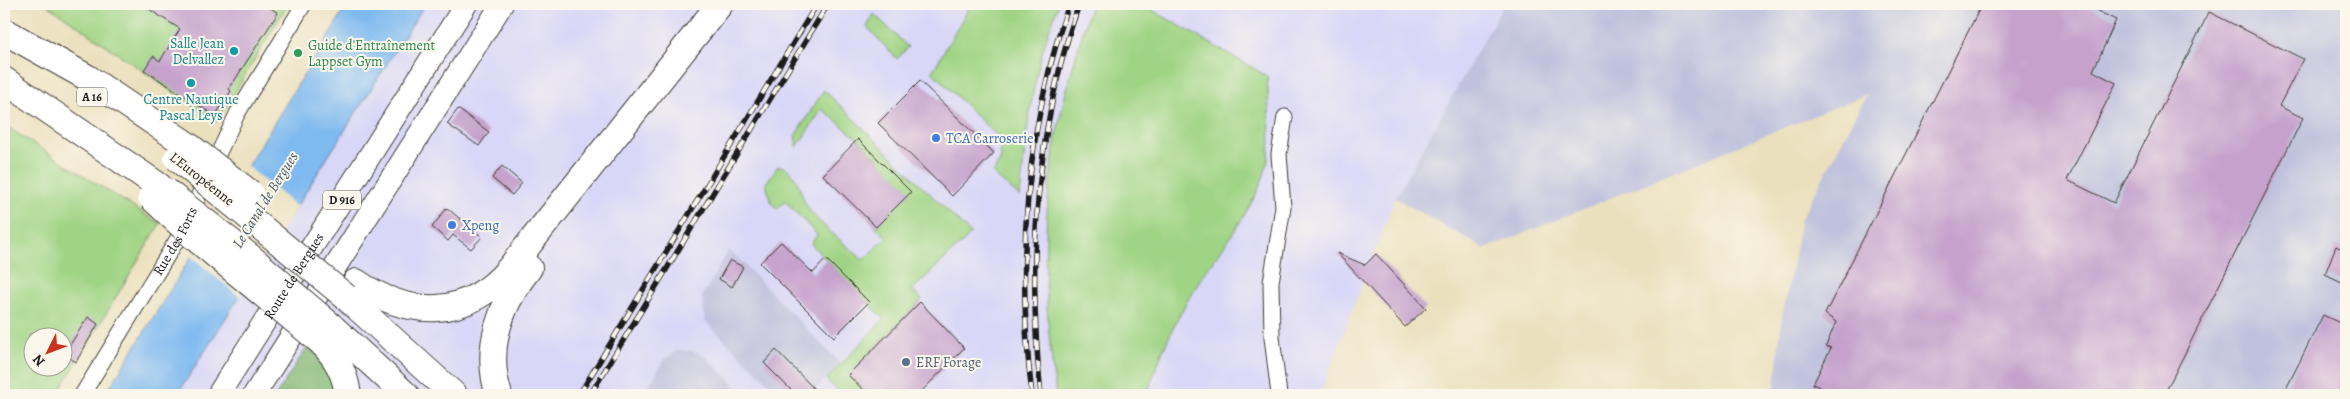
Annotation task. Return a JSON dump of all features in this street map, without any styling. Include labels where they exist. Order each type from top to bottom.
[{"type":"highway","points":[[351,290],[390,302],[426,309],[460,304],[491,288],[516,260],[720,4]]},
{"type":"highway","points":[[499,395],[494,370],[493,348],[500,315],[509,295],[738,4]]},
{"type":"highway","points":[[4,30],[88,78],[183,152]]},
{"type":"highway","name":"L'Européenne","points":[[4,39],[104,105],[183,152],[351,290],[454,395]]},
{"type":"highway","name":"A 16","points":[[4,80],[83,132],[155,192],[194,237],[326,334]]},
{"type":"highway","points":[[326,334],[346,382],[348,395]]},
{"type":"highway","points":[[326,334],[406,395]]},
{"type":"main road","name":"Route de Bergues","points":[[218,395],[466,4]]},
{"type":"main road","name":"D 916","points":[[254,395],[502,4]]},
{"type":"street","name":"Rue des Forts","points":[[82,395],[180,235],[237,114],[304,4]]},
{"type":"street","points":[[1279,395],[1272,337],[1271,288],[1283,207],[1279,154],[1284,117]]},
{"type":"shaded area","points":[[425,4],[1504,4],[1395,198],[1320,395],[177,395]]},
{"type":"shaded area","points":[[1504,4],[2346,4],[2346,395],[1774,395],[1781,323],[1801,219],[1867,94],[1485,249],[1395,198]]},
{"type":"shaded area","points":[[729,249],[841,364],[809,395],[781,395],[705,321],[702,297]]},
{"type":"shaded area","points":[[678,350],[693,351],[705,356],[745,395],[643,395],[665,359]]},
{"type":"green space","points":[[46,4],[288,4],[217,122]]},
{"type":"green space","points":[[971,4],[1019,4],[1025,7],[1026,4],[1059,4],[1050,27],[1037,74],[1028,123],[1020,197],[993,174],[1001,159],[1000,139],[932,72]]},
{"type":"green space","points":[[1091,4],[1148,4],[1147,7],[1267,76],[1270,142],[1268,160],[1263,176],[1248,209],[1197,285],[1175,324],[1156,367],[1147,395],[1056,395],[1049,335],[1046,276],[1049,186],[1056,137],[1069,79]]},
{"type":"green space","points":[[874,14],[908,47],[897,59],[867,27]]},
{"type":"green space","points":[[824,90],[971,234],[912,290],[922,299],[848,375],[869,395],[843,395],[826,380],[884,319],[811,244],[817,235],[785,201],[777,209],[770,200],[766,183],[778,166],[785,167],[794,176],[808,208],[813,214],[826,228],[863,260],[886,237],[876,227],[910,192],[858,139],[822,109],[797,147],[795,136]]},
{"type":"green space","points":[[4,125],[160,224],[72,370],[72,326],[22,326],[22,376],[68,376],[57,395],[4,395]]},
{"type":"green space","points":[[307,347],[330,366],[335,395],[276,395]]},
{"type":"water","name":"Le Canal de Bergues","points":[[348,4],[425,4],[177,395],[105,395]]},
{"type":"pier","points":[[247,166],[297,207],[240,297],[191,256]]},
{"type":"building","points":[[141,4],[265,4],[278,13],[229,89],[231,91],[215,116],[144,70],[153,56],[160,61],[180,29]]},
{"type":"building","points":[[1982,4],[2083,4],[2116,20],[2093,71],[2116,83],[2067,180],[2114,203],[2209,12],[2303,59],[2279,106],[2303,118],[2164,395],[1836,395],[1813,384],[1831,348],[1826,346],[1836,322],[1825,314]]},
{"type":"building","name":"TCA Carroserie","points":[[920,81],[994,153],[952,196],[878,123]]},
{"type":"building","points":[[458,109],[489,132],[479,146],[447,124]]},
{"type":"building","points":[[858,139],[911,192],[876,227],[823,175]]},
{"type":"building","points":[[502,166],[522,183],[512,195],[492,178]]},
{"type":"building","points":[[447,208],[482,237],[471,249],[453,235],[448,241],[432,227]]},
{"type":"building","points":[[781,242],[813,273],[826,259],[869,302],[834,337],[760,263]]},
{"type":"building","points":[[2336,246],[2346,251],[2346,284],[2325,274]]},
{"type":"building","points":[[1337,253],[1365,265],[1376,254],[1426,308],[1405,327]]},
{"type":"building","points":[[730,260],[743,267],[732,287],[719,279]]},
{"type":"building","name":"ERF Forage","points":[[920,302],[964,348],[918,395],[869,395],[848,375]]},
{"type":"building","points":[[2323,315],[2346,326],[2346,395],[2283,395]]},
{"type":"building","points":[[88,317],[98,324],[76,362],[72,359],[72,342]]},
{"type":"building","points":[[776,350],[820,395],[796,395],[764,363]]},
{"type":"railway","points":[[579,395],[817,4]]},
{"type":"railway","points":[[590,395],[828,4]]},
{"type":"railway","points":[[1032,395],[1025,296],[1025,246],[1028,197],[1042,100],[1069,4]]},
{"type":"railway","points":[[1041,395],[1035,296],[1038,198],[1053,100],[1064,52],[1079,4]]},
{"type":"place","name":"Salle Jean Delvallez","points":[[234,51]]},
{"type":"place","name":"Guide d'Entraînement Lappset Gym","points":[[298,53]]},
{"type":"place","name":"Centre Nautique Pascal Leys","points":[[191,83]]},
{"type":"place","name":"TCA Carroserie","points":[[936,138]]},
{"type":"place","name":"Xpeng","points":[[452,225]]},
{"type":"place","name":"ERF Forage","points":[[906,362]]}]
